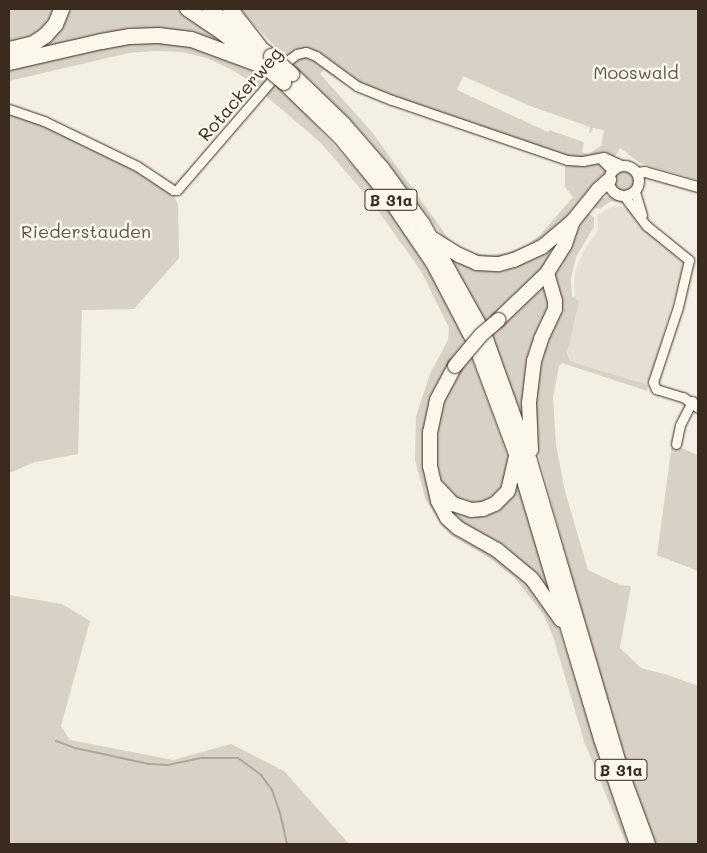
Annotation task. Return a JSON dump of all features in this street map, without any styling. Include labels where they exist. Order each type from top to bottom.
[{"type":"highway","points":[[9,49],[33,43],[45,35],[55,24],[62,9]]},
{"type":"highway","name":"B 31a","points":[[187,9],[267,61],[318,98],[382,168],[431,237],[476,331],[382,188],[288,78]]},
{"type":"highway","name":"B 31a","points":[[209,9],[258,45],[267,61]]},
{"type":"highway","points":[[230,9],[258,45]]},
{"type":"highway","points":[[9,62],[101,41],[130,36],[158,35],[191,39],[267,61]]},
{"type":"highway","points":[[431,237],[468,260],[477,263],[499,264],[536,250],[573,221],[592,197],[615,185]]},
{"type":"highway","points":[[567,629],[532,579],[497,550],[453,524],[438,501],[429,450],[433,416],[444,384],[455,366],[476,340],[547,273],[565,244],[573,221]]},
{"type":"highway","points":[[530,461],[531,381],[541,339],[555,309],[555,300],[547,273]]},
{"type":"highway","name":"B 31a","points":[[637,844],[601,739],[482,344],[530,461],[618,763],[648,844]]},
{"type":"highway","points":[[433,481],[445,498],[453,504],[471,510],[484,509],[495,504],[508,491],[516,454]]},
{"type":"street","name":"Rotackerweg","points":[[9,109],[44,121],[137,166],[173,190],[177,190],[290,59],[297,54],[306,52],[316,56],[357,86],[567,160],[583,161],[600,157]]},
{"type":"street","points":[[600,157],[632,168],[638,173],[644,172],[698,187]]},
{"type":"street","points":[[600,157],[615,185],[644,222],[689,260],[678,307],[653,382],[656,389],[695,405],[680,425],[676,444]]},
{"type":"street","points":[[615,185],[623,166]]},
{"type":"street","points":[[638,173],[637,188],[644,222]]},
{"type":"street","points":[[615,185],[637,188],[656,181],[698,192]]},
{"type":"shaded area","points":[[613,206],[629,208],[639,224],[682,258],[684,265],[648,385],[570,361],[567,353],[579,302],[575,297],[575,272],[584,250],[598,230],[597,215]]},
{"type":"green space","points":[[9,9],[56,9],[42,32],[9,46]]},
{"type":"green space","points":[[65,9],[177,9],[231,47],[195,35],[17,53]]},
{"type":"green space","name":"Mooswald","points":[[240,9],[698,9],[698,180],[640,163],[620,148],[608,167],[608,174],[599,186],[584,195],[557,229],[513,258],[477,259],[446,241],[379,152],[356,126]],"holes":[[[324,70],[341,82],[362,92],[565,164],[565,187],[573,197],[541,234],[527,245],[507,253],[488,255],[468,252],[451,242],[372,132],[320,74]],[[463,76],[530,106],[590,127],[589,132],[591,133],[593,128],[604,130],[601,146],[588,154],[582,152],[584,142],[549,130],[548,132],[457,90]]]},
{"type":"green space","points":[[179,39],[250,68],[297,105],[367,181],[405,233],[431,275],[466,343],[434,397],[437,506],[518,569],[554,616],[593,738],[632,844],[626,844],[584,741],[553,636],[543,614],[514,577],[488,557],[452,536],[442,526],[425,498],[415,460],[416,416],[430,374],[448,340],[449,328],[421,271],[372,202],[320,142],[260,91],[259,87],[234,71],[207,58],[182,52],[154,51],[129,53],[9,81],[9,66],[104,43]]},
{"type":"green space","name":"Riederstauden","points":[[9,114],[39,124],[135,169],[174,195],[178,205],[179,258],[134,309],[82,310],[78,454],[35,462],[9,473]]},
{"type":"green space","points":[[625,169],[635,176],[636,180],[629,190],[625,191],[615,184],[614,180],[621,170]]},
{"type":"green space","points":[[608,196],[623,200],[626,204],[611,201],[600,209],[592,207]]},
{"type":"green space","points":[[588,212],[594,218],[594,227],[576,257],[571,279],[572,297],[575,297],[579,302],[567,353],[570,361],[648,385],[647,391],[562,363],[559,366],[553,397],[556,445],[565,491],[588,570],[620,585],[631,586],[620,648],[641,668],[698,686],[698,844],[652,844],[629,779],[576,604],[574,586],[537,449],[532,391],[555,273]]},
{"type":"green space","points":[[554,240],[559,246],[535,281],[486,324],[447,251],[477,266]]},
{"type":"green space","points":[[545,281],[552,302],[545,323],[528,435],[490,334]]},
{"type":"green space","points":[[470,354],[508,456],[510,471],[498,496],[474,506],[452,499],[436,477],[433,438],[443,395]]},
{"type":"green space","points":[[672,444],[698,455],[698,571],[657,555]]},
{"type":"green space","points":[[516,469],[556,607],[455,521],[441,499],[486,510]]},
{"type":"green space","points":[[9,595],[62,604],[90,621],[61,726],[70,740],[173,760],[231,744],[284,771],[349,844],[9,844]]},
{"type":"waterway","points":[[56,741],[75,748],[149,764],[168,765],[202,758],[238,758],[261,775],[272,790],[280,813],[287,844]]}]
